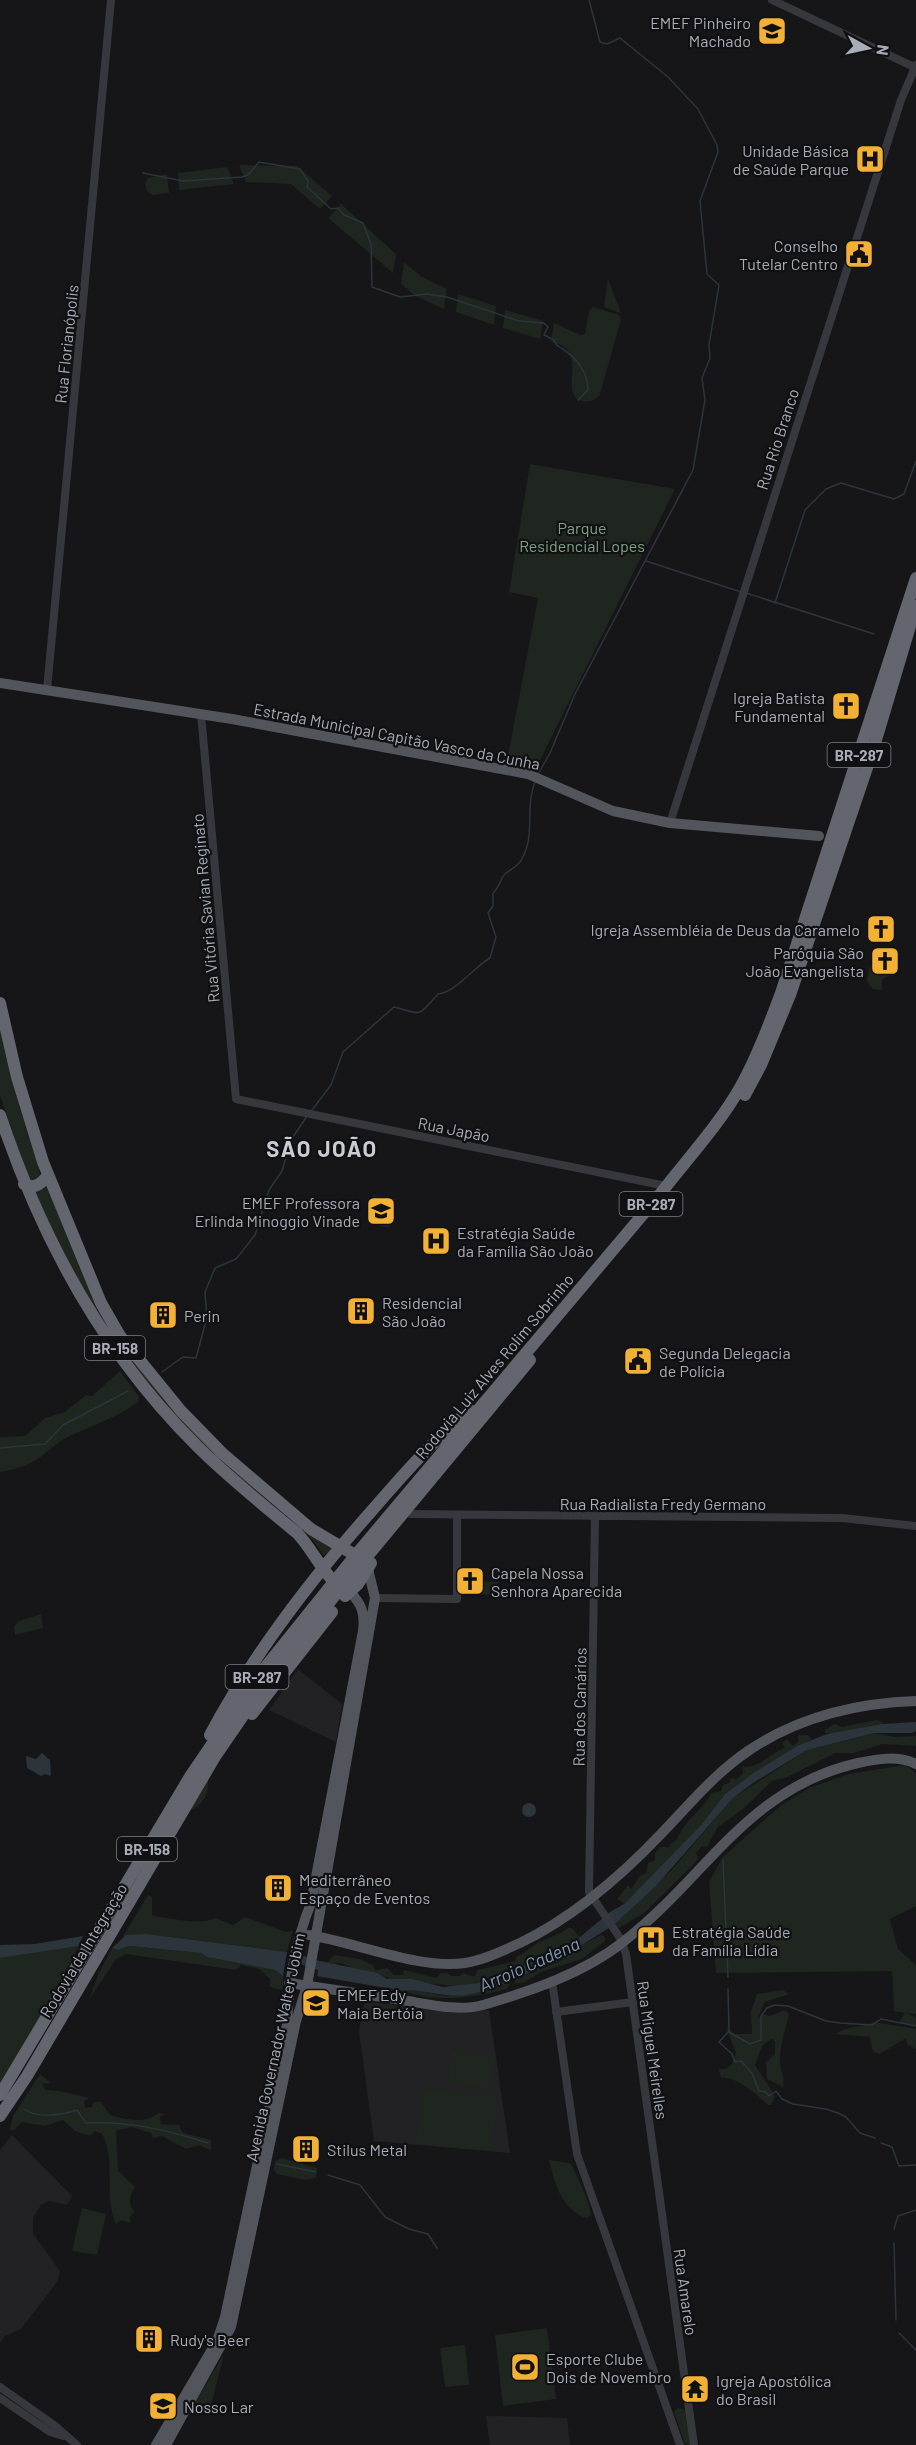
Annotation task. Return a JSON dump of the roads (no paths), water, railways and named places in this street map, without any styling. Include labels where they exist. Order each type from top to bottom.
[{"type":"highway","name":"Rodovia Luiz Alves Rolim Sobrinho","points":[[365,1559],[666,1186],[732,1100],[763,1040],[916,578]]},
{"type":"highway","name":"Rodovia Luiz Alves Rolim Sobrinho","points":[[496,1394],[709,1146],[754,1078],[790,995],[873,750],[916,606]]},
{"type":"highway","name":"BR-158","points":[[1,1010],[27,1112],[48,1174],[101,1303],[131,1351],[182,1411],[222,1453],[311,1529],[365,1559],[358,1584],[349,1591],[228,1746],[216,1755]]},
{"type":"highway","name":"BR-158","points":[[0,1115],[36,1213],[78,1293],[137,1379],[196,1446],[309,1546],[323,1569],[264,1645],[235,1689],[197,1760],[194,1771]]},
{"type":"highway","points":[[24,1184],[29,1187],[39,1185],[48,1174]]},
{"type":"highway","name":"BR-287","points":[[332,1591],[410,1514],[489,1417],[496,1394]]},
{"type":"highway","name":"BR-287","points":[[323,1569],[412,1463],[496,1394]]},
{"type":"highway","points":[[323,1569],[334,1584],[349,1591]]},
{"type":"highway","name":"Rodovia da Integração","points":[[0,2116],[5,2099],[83,1969],[119,1920],[216,1755],[332,1591]]},
{"type":"highway","name":"Rodovia da Integração","points":[[83,1969],[100,1927],[194,1771],[259,1675],[332,1591]]},
{"type":"highway","points":[[0,2124],[5,2099]]},
{"type":"main road","name":"Estrada Municipal Capitão Vasco da Cunha","points":[[0,683],[201,714],[528,774],[613,811],[670,823],[819,836]]},
{"type":"main road","name":"Avenida Governador Walter Jobim","points":[[156,2445],[221,2331],[307,1983],[375,1598],[365,1559]]},
{"type":"main road","name":"Avenida Governador Walter Jobim","points":[[166,2445],[231,2327],[287,2024],[290,1980],[298,1937],[311,1903],[363,1631],[362,1607],[349,1591]]},
{"type":"main road","points":[[298,1937],[427,1962],[465,1963],[491,1956],[536,1935],[592,1898],[642,1853],[709,1784],[756,1746],[796,1725],[832,1713],[877,1704],[916,1701]]},
{"type":"main road","points":[[290,1980],[444,2006],[473,2007],[552,1981],[582,1968],[622,1943],[747,1820],[786,1791],[831,1770],[864,1761],[896,1758],[916,1764]]},
{"type":"street","name":"Rua Florianópolis","points":[[47,690],[111,0]]},
{"type":"street","points":[[772,0],[916,67]]},
{"type":"street","name":"Rua Rio Branco","points":[[670,823],[901,100],[916,67]]},
{"type":"street","name":"Rua Vitória Savian Reginato","points":[[201,714],[236,1099]]},
{"type":"street","name":"Rua Japão","points":[[236,1099],[666,1186]]},
{"type":"street","name":"Rua Radialista Fredy Germano","points":[[410,1514],[842,1518],[916,1526]]},
{"type":"street","points":[[375,1598],[457,1599],[457,1515]]},
{"type":"street","name":"Rua dos Canários","points":[[592,1898],[590,1890],[595,1516]]},
{"type":"street","name":"Rua Miguel Meirelles","points":[[592,1898],[622,1943],[633,2002],[652,2143]]},
{"type":"street","points":[[552,1981],[577,2154],[680,2445]]},
{"type":"street","points":[[556,2012],[633,2002]]},
{"type":"street","name":"Rua Amarelo","points":[[652,2143],[694,2445]]},
{"type":"street","points":[[0,2387],[54,2425],[77,2445]]},
{"type":"street","points":[[0,2398],[50,2432],[66,2437]]},
{"type":"water","points":[[916,1722],[916,1731],[912,1733],[874,1733],[807,1750],[753,1783],[733,1798],[656,1886],[615,1924],[582,1945],[572,1956],[494,1988],[459,1996],[416,1990],[403,1991],[317,1976],[320,1961],[378,1973],[387,1979],[412,1979],[443,1987],[477,1983],[528,1964],[574,1942],[610,1912],[624,1904],[701,1825],[725,1794],[752,1774],[797,1746],[827,1734],[882,1724]]},
{"type":"water","points":[[42,1753],[50,1760],[51,1776],[45,1774],[41,1776],[27,1768],[26,1756],[36,1759]]},
{"type":"water","points":[[526,1803],[532,1803],[536,1810],[532,1817],[526,1817],[522,1813],[522,1807]]},
{"type":"water","points":[[147,1934],[287,1952],[283,1976],[275,1970],[207,1957],[201,1953],[129,1946],[118,1950],[112,1948],[126,1935]]},
{"type":"water","points":[[83,1936],[79,1946],[0,1958],[0,1945],[35,1944]]},
{"type":"waterway","points":[[538,774],[550,753],[575,694],[693,470],[705,400],[702,378],[710,358],[709,345],[719,285],[707,274],[700,201],[718,152],[717,145],[698,109],[668,77],[620,38],[607,44],[600,42],[589,0]]},
{"type":"waterway","points":[[143,173],[183,181],[242,177],[248,175],[259,162],[300,169],[308,181],[307,187],[331,209],[338,208],[344,215],[363,223],[371,244],[372,287],[400,297],[427,294],[447,297],[519,321],[544,323],[548,327],[544,335],[554,340],[574,358],[584,373],[588,390],[578,400]]},
{"type":"waterway","points":[[775,603],[805,510],[826,489],[841,483],[894,499],[904,494],[916,461]]},
{"type":"waterway","points":[[646,561],[741,592]]},
{"type":"waterway","points":[[746,593],[874,634]]},
{"type":"waterway","points":[[312,1110],[331,1085],[343,1052],[394,1007],[419,1013],[438,994],[451,989],[490,958],[496,937],[488,913],[493,906],[493,893],[503,876],[520,862],[525,852],[528,842],[530,802],[535,782]]},
{"type":"waterway","points":[[162,1372],[183,1357],[196,1358],[207,1317],[205,1292],[215,1268],[236,1259],[255,1235],[269,1190],[282,1171],[291,1140],[307,1116]]},
{"type":"waterway","points":[[0,1448],[45,1444],[63,1425],[128,1391]]},
{"type":"waterway","points":[[723,1860],[728,1977]]},
{"type":"waterway","name":"Arroio Cadena","points":[[302,1960],[329,1969]]},
{"type":"waterway","points":[[728,1989],[729,2031],[719,2042],[732,2054],[735,2062],[741,2061],[752,2073],[759,2091],[766,2092],[769,2096],[776,2091],[782,2099],[793,2104],[838,2113],[846,2117],[860,2133],[875,2138]]},
{"type":"waterway","points":[[729,2032],[750,2044],[761,2040],[761,2016],[767,2008],[774,2005],[788,2006],[826,2021],[872,2025],[881,2019],[916,2026]]},
{"type":"waterway","name":"Arroio Cadena","points":[[24,2109],[43,2115],[57,2115],[77,2110],[86,2123],[118,2123],[148,2127],[208,2143]]},
{"type":"waterway","points":[[881,2143],[892,2147],[899,2166],[916,2165]]},
{"type":"waterway","name":"Arroio Cadena","points":[[277,2164],[316,2172]]},
{"type":"waterway","name":"Arroio Cadena","points":[[328,2175],[360,2185],[385,2217],[409,2229],[428,2234],[437,2248]]},
{"type":"waterway","points":[[894,2229],[898,2216],[916,2210]]},
{"type":"waterway","points":[[894,2243],[896,2320]]},
{"type":"waterway","points":[[899,2333],[916,2350]]},
{"type":"place","name":"EMEF Pinheiro Machado","points":[[772,31]]},
{"type":"place","name":"Unidade Básica de Saúde Parque","points":[[870,159]]},
{"type":"place","name":"Conselho Tutelar Centro","points":[[859,254]]},
{"type":"place","name":"Igreja Batista Fundamental","points":[[846,706]]},
{"type":"place","name":"Igreja Assembléia de Deus da Caramelo","points":[[881,929]]},
{"type":"place","name":"Paróquia São João Evangelista","points":[[885,961]]},
{"type":"place","name":"EMEF Professora Erlinda Minoggio Vinade","points":[[381,1211]]},
{"type":"place","name":"Estratégia Saúde da Família São João","points":[[436,1241]]},
{"type":"place","name":"Residencial São João","points":[[361,1311]]},
{"type":"place","name":"Perin","points":[[163,1315]]},
{"type":"place","name":"Segunda Delegacia de Polícia","points":[[638,1361]]},
{"type":"place","name":"Capela Nossa Senhora Aparecida","points":[[470,1581]]},
{"type":"place","name":"Mediterrâneo Espaço de Eventos","points":[[278,1888]]},
{"type":"place","name":"Estratégia Saúde da Família Lídia","points":[[651,1940]]},
{"type":"place","name":"EMEF Edy Maia Bertóia","points":[[316,2003]]},
{"type":"place","name":"Stilus Metal","points":[[306,2149]]},
{"type":"place","name":"Rudy's Beer","points":[[149,2339]]},
{"type":"place","name":"Esporte Clube Dois de Novembro","points":[[525,2367]]},
{"type":"place","name":"Igreja Apostólica do Brasil","points":[[695,2389]]},
{"type":"place","name":"Nosso Lar","points":[[163,2406]]},
{"type":"district","name":"SÃO JOÃO","points":[[322,1148]]},
{"type":"park label","name":"Parque Residencial Lopes","points":[[582,536]]}]
